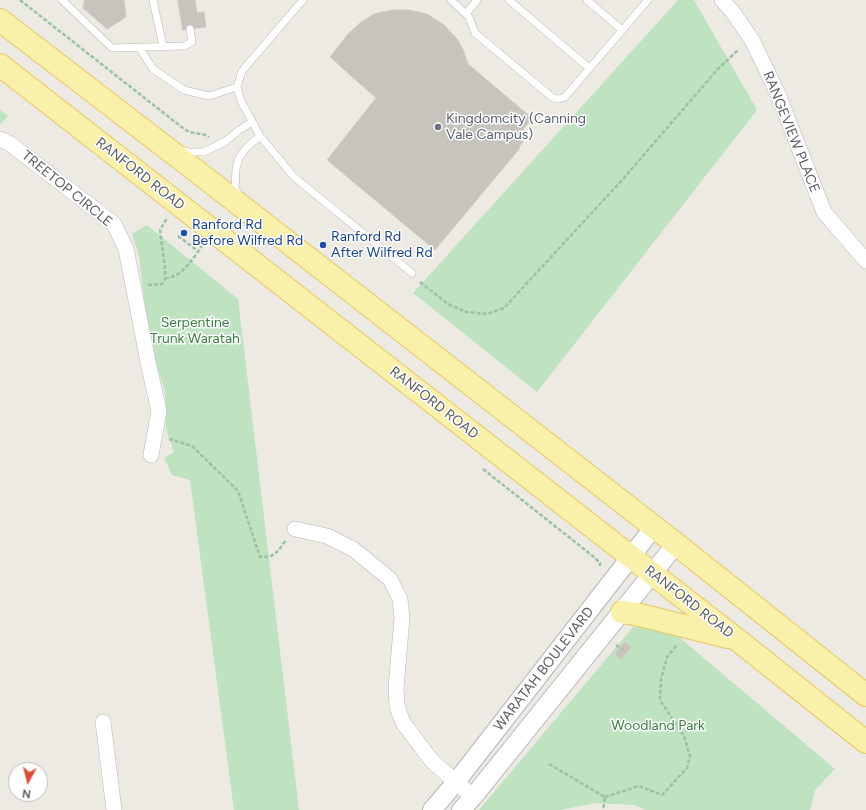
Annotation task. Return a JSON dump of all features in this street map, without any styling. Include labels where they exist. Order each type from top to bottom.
[{"type":"main road","points":[[0,20],[676,544],[866,695]]},
{"type":"main road","name":"RANFORD ROAD","points":[[0,65],[735,638],[866,742]]},
{"type":"main road","points":[[622,612],[735,638]]},
{"type":"street","name":"RANGEVIEW PLACE","points":[[722,0],[732,11],[752,40],[778,94],[824,212],[866,260]]},
{"type":"street","name":"TREETOP CIRCLE","points":[[0,139],[9,143],[114,224],[126,249],[148,367],[159,410],[151,455]]},
{"type":"street","name":"WARATAH BOULEVARD","points":[[432,810],[456,782],[654,527]]},
{"type":"street","points":[[295,529],[328,536],[353,549],[390,579],[400,599],[402,618],[396,688],[397,705],[400,715],[417,744],[432,761],[456,782],[467,804]]},
{"type":"street","name":"WARATAH BOULEVARD","points":[[467,804],[676,544]]},
{"type":"street","points":[[103,722],[114,810]]},
{"type":"lane","points":[[62,0],[112,48],[184,46],[192,42],[190,29]]},
{"type":"lane","points":[[153,0],[163,46]]},
{"type":"lane","points":[[303,0],[242,71],[237,87],[241,101],[260,136],[294,177],[412,273]]},
{"type":"lane","points":[[451,0],[469,17],[475,33],[552,98],[559,99],[564,97],[648,0]]},
{"type":"lane","points":[[466,14],[477,0]]},
{"type":"lane","points":[[509,0],[590,68]]},
{"type":"lane","points":[[587,0],[622,30]]},
{"type":"lane","points":[[139,47],[153,69],[184,90],[209,96],[237,87]]},
{"type":"lane","points":[[156,141],[173,148],[190,152],[204,152],[226,141],[239,130],[252,122]]},
{"type":"lane","points":[[248,211],[234,188],[236,169],[239,158],[246,148],[260,136]]},
{"type":"path","points":[[20,0],[184,129],[194,134],[204,133],[211,138]]},
{"type":"path","points":[[412,273],[420,282],[448,304],[466,312],[487,314],[504,308],[623,179],[717,70],[732,54],[752,40]]},
{"type":"path","points":[[133,283],[141,282],[144,285],[160,284],[164,282],[165,278],[160,230],[167,218]]},
{"type":"path","points":[[178,236],[198,252]]},
{"type":"path","points":[[165,278],[170,278],[180,273],[202,246]]},
{"type":"path","points":[[155,435],[192,446],[238,491],[260,556],[269,558],[276,554],[295,529]]},
{"type":"path","points":[[549,764],[605,797],[639,786],[662,795],[687,768],[690,756],[684,736],[660,700],[660,679],[667,657],[679,643]]},
{"type":"path","points":[[603,810],[605,797]]},
{"type":"green space","points":[[678,0],[694,0],[757,110],[537,392],[413,293]]},
{"type":"green space","points":[[0,110],[8,116],[0,125]]},
{"type":"green space","name":"Serpentine Trunk Waratah","points":[[147,225],[238,299],[299,810],[234,810],[190,480],[172,475],[164,458],[174,452],[166,429],[165,391],[149,343],[139,256],[132,234]]},
{"type":"green space","name":"Woodland Park","points":[[666,626],[835,769],[815,790],[810,810],[645,810],[635,805],[596,803],[561,810],[479,810],[633,627]]},
{"type":"building","points":[[85,0],[124,0],[126,17],[107,29],[83,8]]},
{"type":"building","points":[[178,0],[195,0],[197,13],[204,12],[206,27],[183,30]]},
{"type":"building","name":"Kingdomcity (Canning Vale Campus)","points":[[392,10],[409,10],[427,14],[444,25],[458,40],[468,64],[532,118],[517,137],[523,142],[519,147],[520,148],[435,250],[327,160],[376,98],[330,57],[348,34],[360,23],[374,14]]},
{"type":"building","points":[[625,642],[631,647],[621,659],[615,654]]},
{"type":"place","name":"Kingdomcity (Canning Vale Campus)","points":[[438,127]]},
{"type":"place","name":"Ranford Rd Before Wilfred Rd","points":[[184,233]]},
{"type":"place","name":"Ranford Rd After Wilfred Rd","points":[[323,245]]}]
